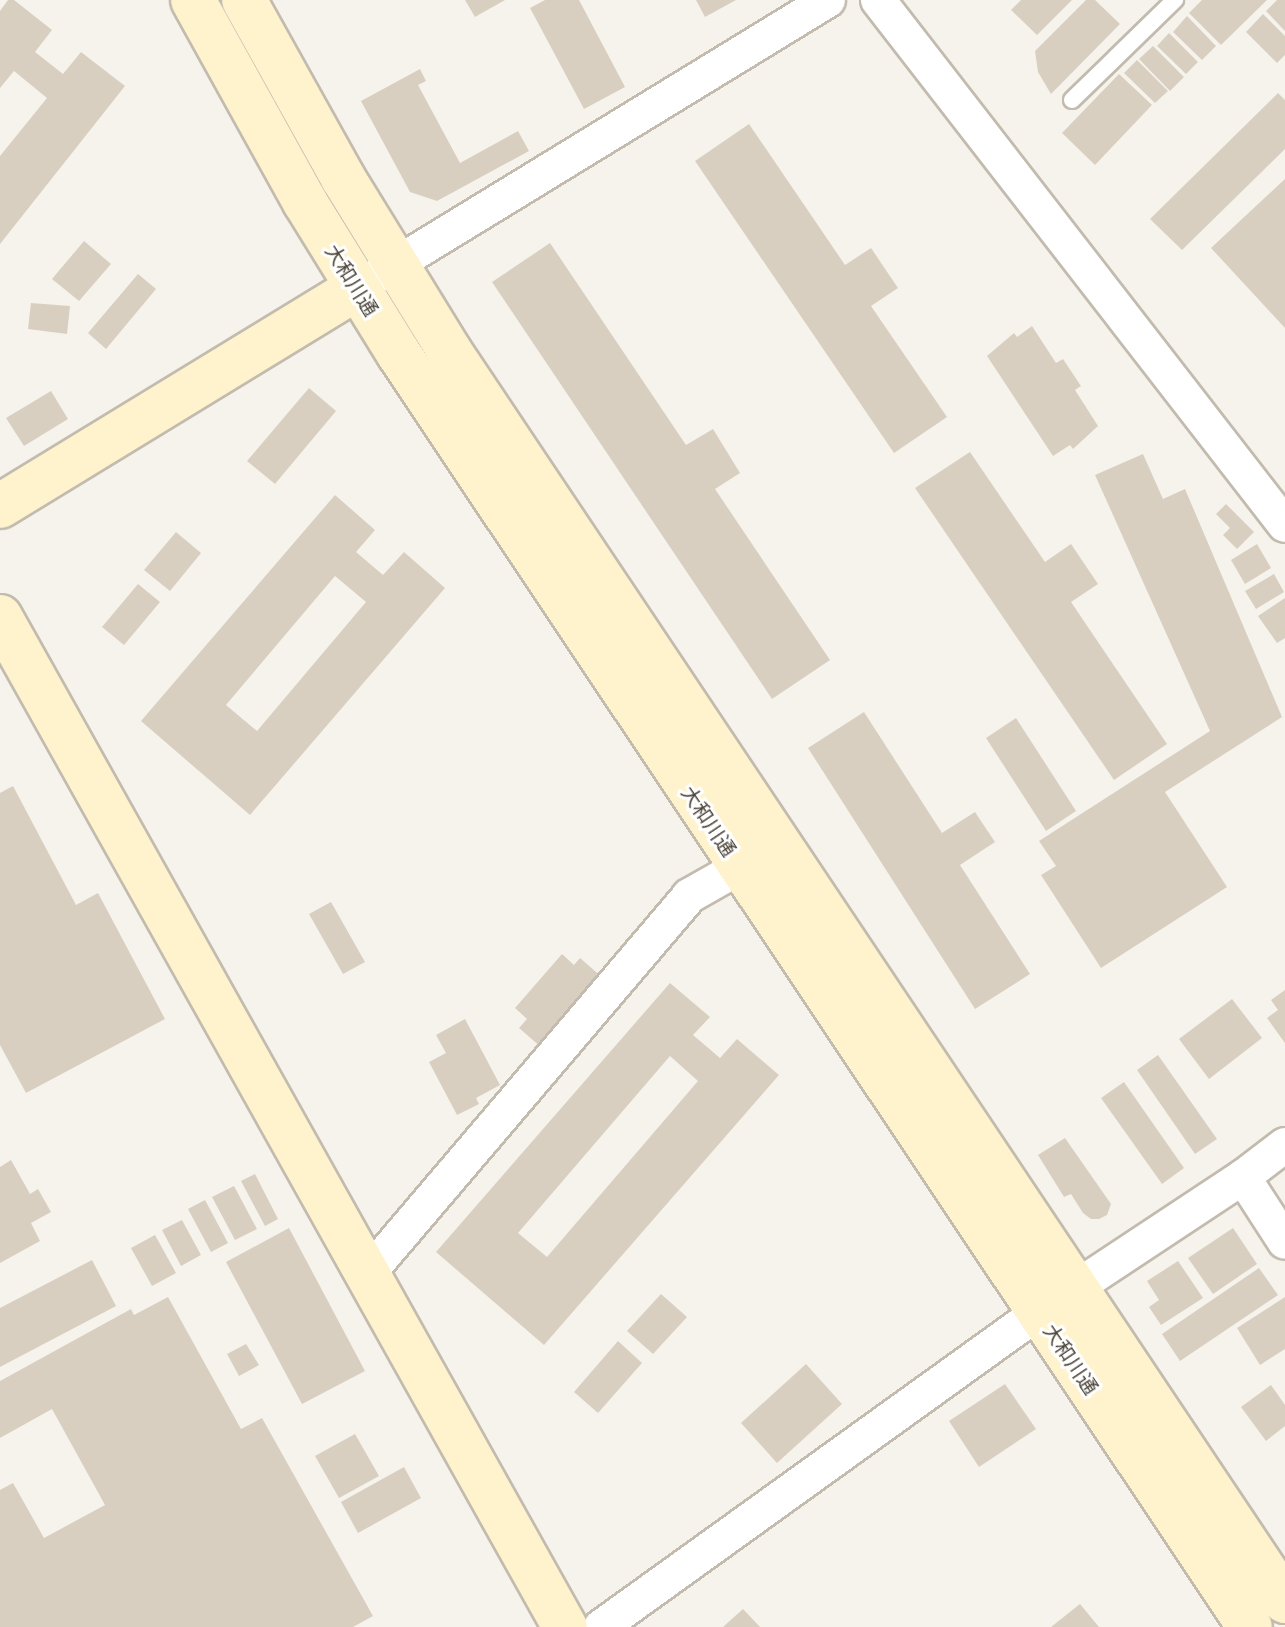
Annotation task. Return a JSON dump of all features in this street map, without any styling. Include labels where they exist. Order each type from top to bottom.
[{"type":"street","name":"大和川通","points":[[193,0],[357,288],[740,867],[1250,1627]]},
{"type":"street","points":[[244,0],[396,265],[448,349],[1285,1601]]},
{"type":"street","points":[[0,506],[828,0]]},
{"type":"street","points":[[878,0],[1285,525]]},
{"type":"street","points":[[0,617],[565,1627]]},
{"type":"street","points":[[366,1276],[689,896],[740,867]]},
{"type":"street","points":[[601,1627],[1039,1312],[1243,1177],[1285,1145]]},
{"type":"street","points":[[1243,1177],[1285,1242]]},
{"type":"lane","points":[[1072,100],[1175,0]]},
{"type":"building","points":[[8,0],[14,0],[52,30],[35,52],[63,74],[81,52],[125,86],[0,244],[0,156],[47,98],[14,71],[0,88],[0,11]]},
{"type":"building","points":[[465,0],[505,0],[475,17]]},
{"type":"building","points":[[545,0],[579,0],[625,87],[584,109],[530,8]]},
{"type":"building","points":[[696,0],[736,0],[705,17]]},
{"type":"building","points":[[1021,0],[1072,0],[1037,35],[1011,10]]},
{"type":"building","points":[[1086,0],[1095,0],[1120,24],[1051,94],[1038,72],[1035,51]]},
{"type":"building","points":[[1202,0],[1267,0],[1221,45],[1189,13]]},
{"type":"building","points":[[1277,0],[1285,0],[1285,31],[1266,11]]},
{"type":"building","points":[[1263,14],[1285,36],[1285,55],[1277,63],[1246,32]]},
{"type":"building","points":[[1187,16],[1216,46],[1202,60],[1173,32]]},
{"type":"building","points":[[1169,33],[1198,62],[1186,74],[1157,46]]},
{"type":"building","points":[[1153,46],[1184,77],[1170,91],[1139,59]]},
{"type":"building","points":[[1137,60],[1168,91],[1155,103],[1124,73]]},
{"type":"building","points":[[420,69],[426,81],[418,85],[460,163],[518,131],[529,151],[437,201],[410,192],[361,101]]},
{"type":"building","points":[[1119,74],[1152,105],[1095,165],[1062,133]]},
{"type":"building","points":[[1278,93],[1285,100],[1285,149],[1182,250],[1150,219]]},
{"type":"building","points":[[749,124],[845,265],[871,248],[898,288],[871,306],[947,417],[894,453],[695,161]]},
{"type":"building","points":[[1285,179],[1285,328],[1211,248]]},
{"type":"building","points":[[84,241],[111,264],[79,301],[52,279]]},
{"type":"building","points":[[550,243],[686,445],[713,429],[740,473],[715,489],[830,660],[772,699],[492,282]]},
{"type":"building","points":[[138,274],[156,289],[106,349],[88,333]]},
{"type":"building","points":[[31,303],[70,306],[67,334],[28,329]]},
{"type":"building","points":[[1032,326],[1056,363],[1063,359],[1081,386],[1075,390],[1098,426],[1073,449],[1070,445],[1053,456],[987,356],[1014,333],[1017,337]]},
{"type":"building","points":[[309,388],[336,411],[275,484],[247,461]]},
{"type":"building","points":[[51,391],[68,419],[24,446],[6,418]]},
{"type":"building","points":[[970,452],[1045,562],[1071,544],[1098,584],[1071,602],[1167,744],[1114,780],[915,488]]},
{"type":"building","points":[[1143,454],[1163,499],[1185,489],[1282,717],[1165,792],[1227,887],[1101,968],[1041,875],[1056,866],[1039,841],[1210,731],[1095,475]]},
{"type":"building","points":[[335,495],[375,530],[356,552],[383,575],[404,552],[445,588],[250,815],[141,721]],"holes":[[[335,576],[366,602],[257,731],[226,705]]]},
{"type":"building","points":[[1226,504],[1254,532],[1237,549],[1223,535],[1230,528],[1216,514]]},
{"type":"building","points":[[176,532],[201,553],[170,591],[144,570]]},
{"type":"building","points":[[1257,544],[1271,568],[1245,584],[1231,560]]},
{"type":"building","points":[[1274,574],[1284,592],[1256,609],[1245,591]]},
{"type":"building","points":[[138,584],[160,602],[124,645],[102,627]]},
{"type":"building","points":[[1285,598],[1285,638],[1277,643],[1258,616]]},
{"type":"building","points":[[864,712],[942,833],[975,812],[995,842],[960,865],[1030,974],[975,1009],[808,748]]},
{"type":"building","points":[[1016,718],[1076,811],[1046,831],[986,738]]},
{"type":"building","points":[[13,786],[76,905],[98,893],[165,1019],[26,1093],[0,1045],[0,793]]},
{"type":"building","points":[[331,902],[365,962],[343,974],[309,914]]},
{"type":"building","points":[[562,954],[574,965],[580,958],[603,978],[542,1048],[519,1028],[527,1019],[515,1008]]},
{"type":"building","points":[[670,983],[710,1017],[693,1035],[720,1058],[737,1039],[779,1075],[544,1345],[436,1252]],"holes":[[[670,1056],[698,1081],[547,1257],[518,1233]]]},
{"type":"building","points":[[1285,990],[1285,1043],[1267,1018],[1278,1010],[1271,1000]]},
{"type":"building","points":[[1232,999],[1262,1038],[1209,1079],[1179,1039]]},
{"type":"building","points":[[465,1019],[500,1085],[476,1098],[479,1104],[457,1115],[429,1062],[446,1053],[436,1035]]},
{"type":"building","points":[[1158,1055],[1217,1139],[1195,1154],[1137,1070]]},
{"type":"building","points":[[1124,1082],[1184,1168],[1162,1184],[1101,1098]]},
{"type":"building","points":[[1065,1138],[1111,1204],[1107,1215],[1099,1219],[1091,1219],[1083,1213],[1071,1194],[1064,1197],[1038,1155]]},
{"type":"building","points":[[11,1160],[30,1194],[38,1189],[51,1212],[31,1223],[40,1241],[0,1263],[0,1167]]},
{"type":"building","points":[[255,1174],[278,1219],[265,1226],[241,1181]]},
{"type":"building","points":[[234,1186],[257,1229],[235,1240],[212,1197]]},
{"type":"building","points":[[205,1200],[228,1243],[211,1252],[188,1209]]},
{"type":"building","points":[[182,1220],[201,1255],[181,1266],[162,1230]]},
{"type":"building","points":[[289,1228],[365,1371],[302,1404],[226,1262]]},
{"type":"building","points":[[1233,1228],[1257,1264],[1213,1294],[1188,1258]]},
{"type":"building","points":[[155,1235],[176,1273],[152,1286],[131,1248]]},
{"type":"building","points":[[92,1260],[116,1306],[0,1367],[0,1308]]},
{"type":"building","points":[[1178,1261],[1203,1298],[1161,1325],[1149,1307],[1159,1300],[1147,1281]]},
{"type":"building","points":[[1259,1268],[1278,1295],[1180,1361],[1162,1334]]},
{"type":"building","points":[[661,1294],[687,1317],[653,1354],[627,1331]]},
{"type":"building","points":[[168,1297],[241,1429],[262,1418],[373,1616],[353,1627],[0,1627],[0,1490],[13,1483],[44,1538],[105,1505],[52,1409],[0,1438],[0,1381],[131,1309],[134,1315]]},
{"type":"building","points":[[1285,1297],[1285,1349],[1260,1365],[1237,1328]]},
{"type":"building","points":[[618,1341],[642,1363],[598,1413],[574,1392]]},
{"type":"building","points":[[246,1344],[259,1365],[239,1376],[227,1354]]},
{"type":"building","points":[[806,1364],[842,1404],[777,1463],[741,1423]]},
{"type":"building","points":[[1005,1384],[1036,1429],[979,1467],[949,1421]]},
{"type":"building","points":[[1271,1385],[1285,1405],[1285,1426],[1266,1441],[1241,1407]]},
{"type":"building","points":[[355,1434],[379,1476],[339,1498],[315,1456]]},
{"type":"building","points":[[404,1467],[421,1498],[358,1533],[341,1502]]},
{"type":"building","points":[[1080,1604],[1099,1627],[1051,1627]]},
{"type":"building","points":[[743,1609],[760,1627],[723,1627]]}]
